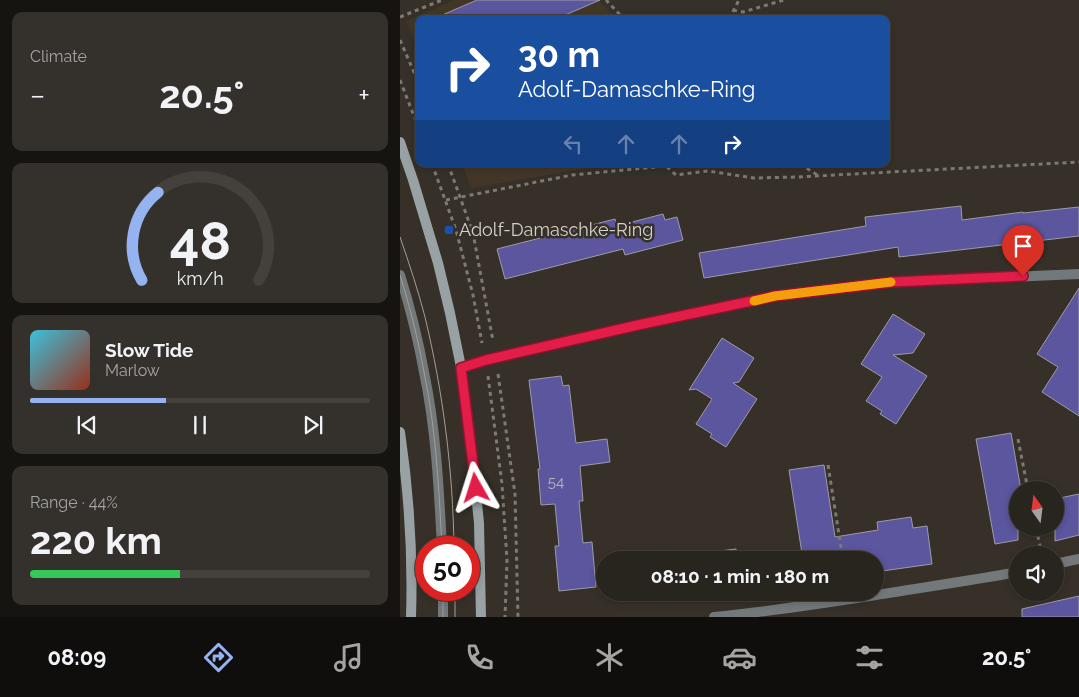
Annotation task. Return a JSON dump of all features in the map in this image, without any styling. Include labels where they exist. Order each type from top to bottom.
[{"type":"main road","points":[[400,142],[438,263],[461,368],[479,522],[481,617]]},
{"type":"main road","points":[[400,432],[410,528],[411,617]]},
{"type":"street","points":[[461,368],[491,359],[638,325],[775,296],[892,282],[1079,274]]},
{"type":"street","points":[[400,275],[425,373],[436,450],[441,536]]},
{"type":"street","points":[[1064,562],[1079,559]]},
{"type":"street","points":[[714,617],[759,615],[1009,574]]},
{"type":"street","points":[[443,601],[443,617]]},
{"type":"path","points":[[400,17],[442,0]]},
{"type":"path","points":[[606,0],[620,15]]},
{"type":"path","points":[[731,15],[739,0]]},
{"type":"path","points":[[733,10],[743,12],[784,0]]},
{"type":"path","points":[[400,40],[415,75]]},
{"type":"path","points":[[400,80],[415,119]]},
{"type":"path","points":[[670,167],[676,175],[708,171],[754,178],[1079,162]]},
{"type":"path","points":[[449,167],[472,233],[491,359],[516,494],[518,617]]},
{"type":"path","points":[[446,200],[572,175],[649,167]]},
{"type":"path","points":[[805,167],[820,176]]},
{"type":"path","points":[[1018,439],[1026,481]]},
{"type":"path","points":[[828,465],[842,551]]},
{"type":"shaded area","points":[[455,0],[598,0],[613,15],[420,15]]},
{"type":"shaded area","points":[[415,17],[415,42],[406,21]]},
{"type":"shaded area","points":[[463,167],[628,167],[589,168],[471,188]]},
{"type":"building","points":[[477,0],[600,0],[565,15],[442,15]]},
{"type":"building","points":[[961,206],[962,220],[1079,207],[1079,236],[899,257],[898,247],[704,278],[699,253],[866,226],[865,217]]},
{"type":"building","points":[[663,214],[665,220],[677,217],[683,240],[625,255],[623,249],[505,279],[497,249],[615,219],[617,226]]},
{"type":"building","points":[[1079,288],[1079,416],[1042,392],[1058,367],[1037,354]]},
{"type":"building","points":[[893,314],[925,334],[913,353],[893,355],[927,376],[896,424],[880,414],[882,411],[866,401],[882,377],[861,364]]},
{"type":"building","points":[[722,338],[754,358],[739,382],[733,383],[757,399],[726,447],[710,437],[712,434],[696,424],[712,399],[696,389],[689,390]]},
{"type":"building","points":[[561,376],[563,386],[569,385],[576,443],[607,439],[610,462],[580,466],[583,501],[579,501],[583,543],[592,542],[596,587],[559,591],[555,546],[559,546],[555,504],[541,505],[538,469],[540,469],[529,380]]},
{"type":"building","points":[[1011,433],[1019,481],[1009,481],[1009,536],[1018,536],[1018,540],[995,544],[976,439]]},
{"type":"building","points":[[824,465],[835,537],[878,530],[877,522],[911,517],[913,528],[927,526],[932,564],[884,571],[884,551],[802,551],[789,470]]},
{"type":"building","points":[[1079,494],[1079,535],[1055,541],[1055,536],[1064,536],[1064,497]]},
{"type":"building","points":[[736,549],[736,551],[719,551]]},
{"type":"building","points":[[1079,596],[1079,617],[1022,617],[1022,609],[1064,601]]},
{"type":"tram line","points":[[400,237],[422,307],[437,374],[449,460],[454,536]]},
{"type":"tram line","points":[[400,275],[416,335],[428,394],[434,437],[441,536]]},
{"type":"tram line","points":[[443,601],[443,617]]},
{"type":"tram line","points":[[455,601],[455,617]]},
{"type":"slow traffic","points":[[754,301],[775,296],[891,282]]},
{"type":"place","name":"Adolf-Damaschke-Ring","points":[[449,230]]},
{"type":"route","points":[[476,488],[461,368],[486,360],[638,325],[775,296],[892,282],[1023,276]]}]
